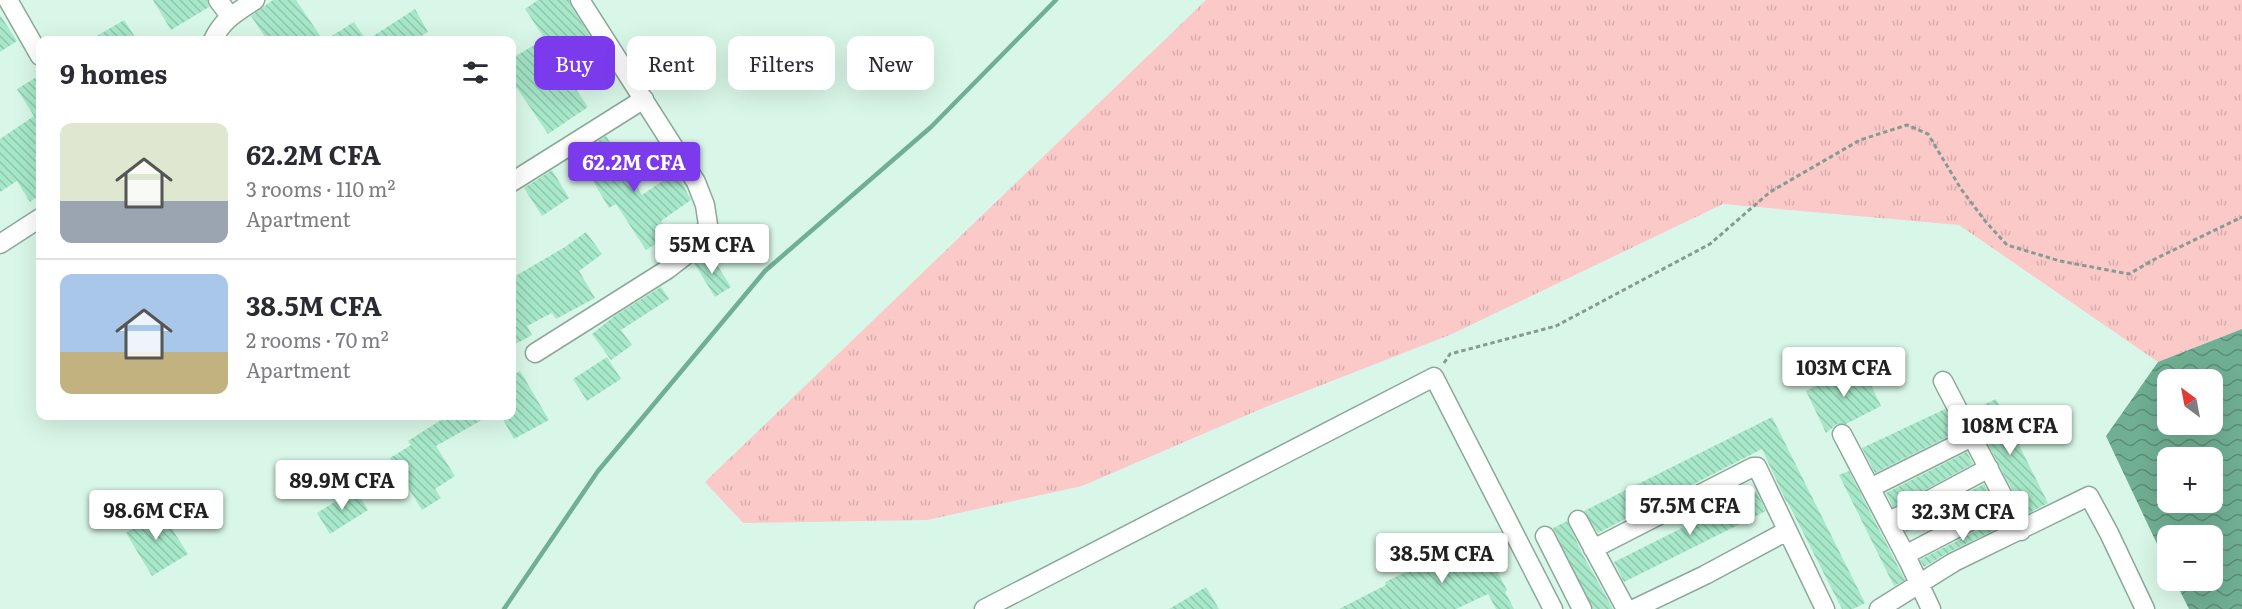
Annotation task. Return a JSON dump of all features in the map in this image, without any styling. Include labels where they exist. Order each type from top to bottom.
[{"type":"street","points":[[8,0],[36,49]]},
{"type":"street","points":[[218,0],[230,16]]},
{"type":"street","points":[[215,36],[220,26],[230,16],[255,0]]},
{"type":"street","points":[[536,353],[668,269],[695,248],[708,225],[705,205],[696,182],[580,0]]},
{"type":"street","points":[[516,179],[644,99]]},
{"type":"street","points":[[0,244],[36,221]]},
{"type":"street","points":[[984,609],[1434,377],[1553,609]]},
{"type":"street","points":[[1943,381],[2021,531]]},
{"type":"street","points":[[1868,483],[1970,432]]},
{"type":"street","points":[[1842,434],[1931,609]]},
{"type":"street","points":[[1885,517],[1987,464]]},
{"type":"street","points":[[1593,549],[1757,467],[1825,609]]},
{"type":"street","points":[[1879,609],[1954,562],[2089,496],[2145,609]]},
{"type":"street","points":[[1903,550],[2004,497]]},
{"type":"street","points":[[1578,520],[1626,609]]},
{"type":"street","points":[[1634,609],[1705,575],[1787,531]]},
{"type":"street","points":[[1545,537],[1582,609]]},
{"type":"path","points":[[1434,377],[1450,354],[1556,326],[1710,244],[1770,192],[1860,140],[1907,125],[1928,134],[1961,189],[2007,245],[2060,261],[2129,274],[2242,217]]},
{"type":"green space","points":[[1206,0],[2242,0],[2242,329],[2158,362],[1959,225],[1723,204],[1452,334],[1268,406],[1082,486],[927,520],[743,523],[705,482]]},
{"type":"water","points":[[2242,329],[2242,609],[2189,609],[2180,591],[2223,591],[2223,525],[2157,525],[2157,544],[2106,436],[2158,362]]},
{"type":"building","points":[[153,0],[207,0],[209,7],[171,30]]},
{"type":"building","points":[[273,0],[296,0],[320,36],[264,36],[251,16]]},
{"type":"building","points":[[538,0],[569,0],[590,36],[543,36],[525,9]]},
{"type":"building","points":[[415,9],[428,32],[422,36],[373,36]]},
{"type":"building","points":[[0,15],[17,41],[0,52]]},
{"type":"building","points":[[124,20],[134,36],[97,36]]},
{"type":"building","points":[[354,22],[363,36],[331,36]]},
{"type":"building","points":[[534,45],[534,90],[576,90],[588,107],[548,134],[516,89],[516,56]]},
{"type":"building","points":[[36,77],[36,198],[30,202],[17,181],[0,192],[0,139],[34,116],[17,89]]},
{"type":"building","points":[[606,136],[642,195],[676,172],[691,200],[661,221],[670,235],[646,250],[616,204],[609,208],[577,154]]},
{"type":"building","points":[[552,170],[569,198],[542,216],[524,188]]},
{"type":"building","points":[[586,232],[602,254],[579,271],[595,298],[556,319],[552,313],[527,326],[532,335],[516,344],[516,276]]},
{"type":"building","points":[[708,251],[731,287],[715,297],[694,263]]},
{"type":"building","points":[[661,287],[669,299],[621,330],[632,345],[611,360],[592,334],[616,315]]},
{"type":"building","points":[[607,357],[621,379],[587,401],[573,379]]},
{"type":"building","points":[[1861,364],[1881,406],[1846,424],[1837,424],[1826,433],[1806,391]]},
{"type":"building","points":[[520,371],[549,420],[514,439],[503,420],[516,420],[516,374]]},
{"type":"building","points":[[1996,399],[2048,503],[2025,515],[1971,411]]},
{"type":"building","points":[[1945,409],[1957,432],[1875,473],[1862,448]]},
{"type":"building","points":[[1772,417],[1865,603],[1853,609],[1842,609],[1762,449],[1598,533],[1584,511]]},
{"type":"building","points":[[441,420],[482,420],[436,446],[455,476],[435,489],[441,498],[422,510],[390,458],[411,445],[408,441]]},
{"type":"building","points":[[1967,452],[1973,464],[1893,507],[1886,493]]},
{"type":"building","points":[[1849,471],[1905,580],[1894,586],[1839,475]]},
{"type":"building","points":[[1984,484],[1991,498],[1986,500],[1982,493],[1906,532],[1903,527]]},
{"type":"building","points":[[355,489],[368,510],[330,534],[317,513]]},
{"type":"building","points":[[1756,491],[1766,511],[1624,582],[1614,562]]},
{"type":"building","points":[[154,501],[188,554],[152,576],[126,533],[148,519],[142,508]]},
{"type":"building","points":[[2001,518],[2005,525],[1949,552],[1924,567],[1920,560]]},
{"type":"building","points":[[1567,521],[1613,609],[1593,609],[1553,528]]},
{"type":"building","points":[[1480,538],[1507,590],[1505,592],[1514,609],[1496,609],[1488,594],[1456,609],[1339,609],[1386,585],[1385,582]]},
{"type":"building","points":[[1206,587],[1219,609],[1169,609]]},
{"type":"waterway","points":[[504,609],[598,471],[765,271],[931,127],[1056,0]]}]
